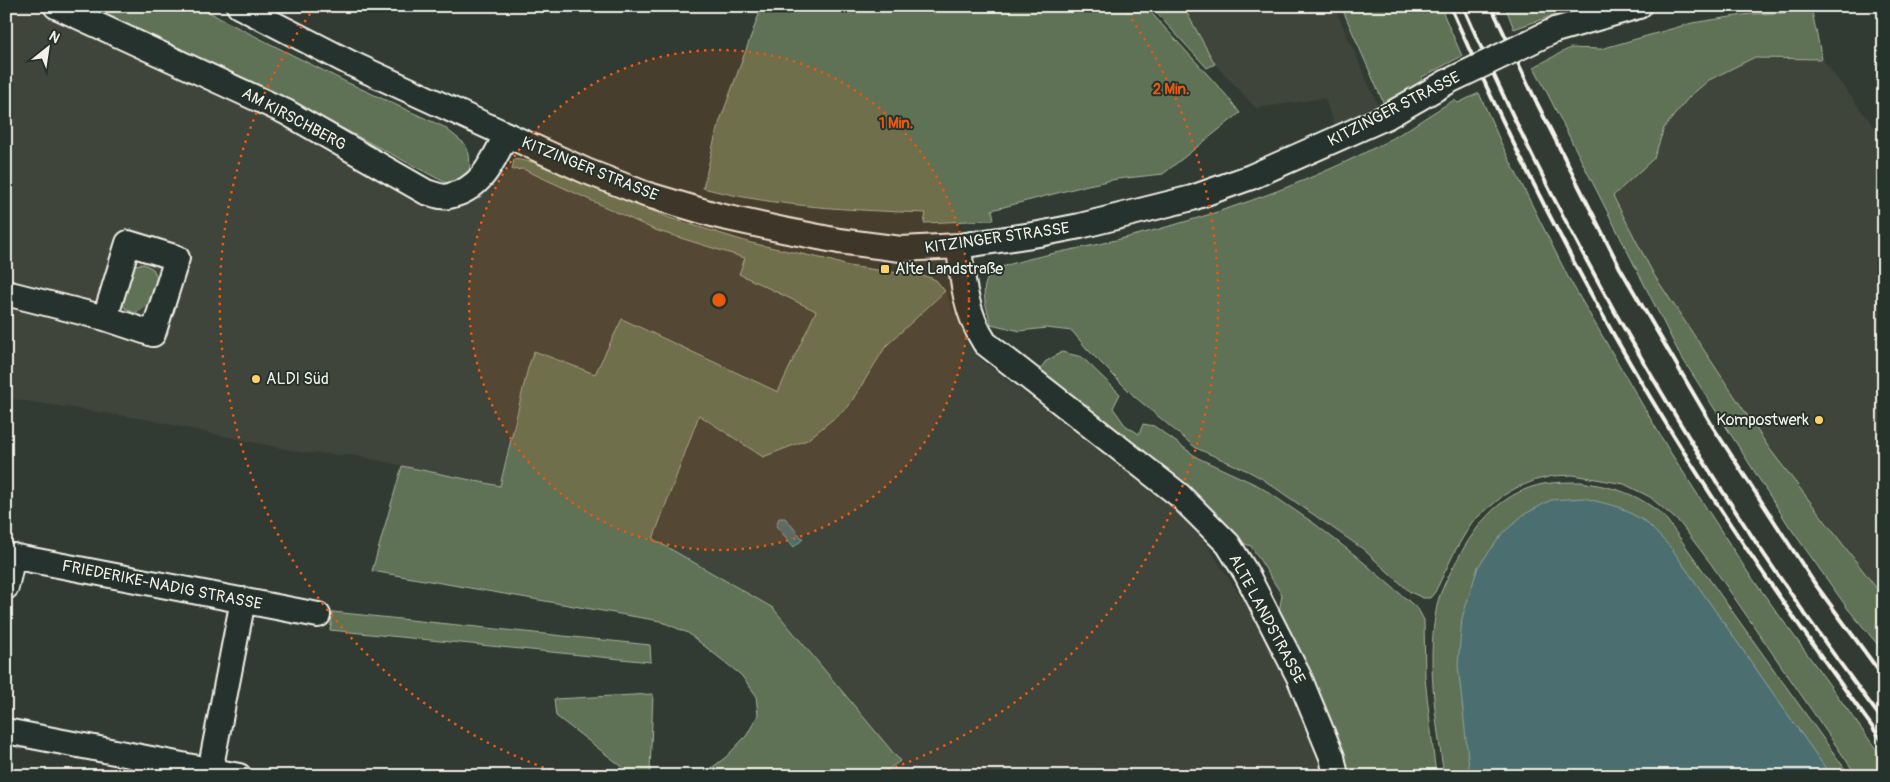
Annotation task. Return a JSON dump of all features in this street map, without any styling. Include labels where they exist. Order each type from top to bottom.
[{"type":"street","name":"AM KIRSCHBERG","points":[[56,6],[286,112],[426,192],[448,197],[468,189],[486,174],[506,135]]},
{"type":"street","name":"KITZINGER STRASSE","points":[[239,6],[350,63],[586,171],[645,194],[719,216],[839,241],[901,249],[959,246],[1080,226],[1192,198],[1251,177],[1386,117],[1447,82],[1555,30],[1640,6]]},
{"type":"street","name":"ALTE LANDSTRASSE","points":[[959,246],[963,289],[976,330],[985,343],[1180,495],[1228,544],[1246,572],[1299,677],[1332,757],[1336,776]]},
{"type":"street","points":[[6,293],[104,318]]},
{"type":"street","points":[[6,587],[9,555]]},
{"type":"street","name":"FRIEDERIKE-NADIG STRASSE","points":[[9,555],[318,615]]},
{"type":"street","points":[[210,771],[243,600]]},
{"type":"street","points":[[6,731],[239,776]]},
{"type":"shaded area","points":[[6,6],[56,6],[446,190],[487,174],[523,169],[745,258],[739,274],[816,311],[778,392],[622,319],[595,374],[528,368],[500,486],[358,456],[300,452],[145,419],[6,398]]},
{"type":"shaded area","points":[[1183,6],[1334,6],[1378,106],[1334,124],[1325,98],[1256,108],[1215,64]]},
{"type":"shaded area","points":[[1753,58],[1822,59],[1884,140],[1884,598],[1769,448],[1654,275],[1613,196],[1654,158],[1664,128],[1689,97],[1709,80]]},
{"type":"shaded area","points":[[945,291],[969,346],[981,360],[1173,509],[1208,546],[1253,616],[1279,661],[1324,776],[879,776],[899,761],[773,607],[653,539],[699,415],[763,457],[848,407],[886,346]]},
{"type":"green space","points":[[89,6],[200,6],[219,18],[344,81],[444,127],[465,144],[469,154],[469,173],[457,183],[446,183],[310,111]]},
{"type":"green space","points":[[762,6],[1145,6],[1227,96],[1240,113],[1163,174],[1117,179],[1088,185],[992,210],[994,219],[992,220],[924,223],[926,213],[842,209],[758,200],[703,188],[717,129]]},
{"type":"green space","points":[[1150,6],[1183,6],[1215,64],[1207,68]]},
{"type":"green space","points":[[1341,6],[1440,6],[1462,56],[1422,77],[1422,83],[1384,104]]},
{"type":"green space","points":[[1505,6],[1580,6],[1514,29]]},
{"type":"green space","points":[[1812,12],[1822,59],[1753,58],[1709,80],[1689,97],[1664,128],[1654,158],[1613,196],[1654,275],[1769,448],[1884,598],[1884,652],[1848,609],[1789,526],[1679,353],[1534,67],[1570,48],[1601,49],[1692,23],[1750,14]]},
{"type":"green space","points":[[1479,93],[1502,145],[1568,277],[1667,447],[1747,571],[1884,760],[1884,776],[1857,776],[1711,564],[1680,523],[1650,497],[1624,484],[1573,475],[1553,476],[1516,488],[1504,495],[1472,522],[1435,592],[1430,598],[1423,598],[1410,592],[1363,549],[1261,478],[1196,448],[1135,397],[1087,349],[1072,331],[1046,328],[1020,331],[991,324],[984,290],[988,278],[1000,268],[1026,260],[1175,225],[1249,201],[1358,156],[1393,138],[1454,100],[1458,103]]},
{"type":"green space","points":[[514,159],[532,162],[670,218],[751,243],[825,259],[848,266],[928,277],[936,280],[945,291],[886,346],[848,407],[807,440],[763,457],[699,415],[653,539],[773,608],[900,761],[879,776],[701,776],[726,757],[747,735],[758,715],[756,695],[741,675],[688,633],[660,621],[372,571],[402,466],[500,486],[528,368],[534,351],[595,374],[622,319],[778,392],[816,311],[739,274],[745,258],[655,230],[523,169],[512,170]]},
{"type":"green space","points":[[144,264],[153,269],[157,277],[151,299],[145,307],[134,313],[125,308],[120,299],[134,265]]},
{"type":"green space","points":[[1062,352],[1082,357],[1120,394],[1113,408],[1125,425],[1139,434],[1143,424],[1154,426],[1198,458],[1259,486],[1315,524],[1418,609],[1424,620],[1425,678],[1436,776],[1347,776],[1321,699],[1278,617],[1282,595],[1251,546],[1228,538],[1039,371],[1045,362]]},
{"type":"green space","points":[[1581,482],[1626,493],[1654,508],[1664,516],[1850,776],[1444,776],[1435,711],[1432,644],[1438,601],[1446,581],[1472,535],[1497,506],[1518,493],[1543,484]]},
{"type":"green space","points":[[333,612],[650,645],[651,662],[330,630]]},
{"type":"green space","points":[[653,694],[650,773],[633,775],[556,716],[554,699]]},
{"type":"water","points":[[1584,498],[1619,507],[1646,522],[1672,549],[1831,776],[1470,776],[1458,665],[1462,618],[1478,567],[1502,534],[1523,515],[1551,500]]},
{"type":"water","points":[[779,518],[785,518],[803,539],[794,547],[776,526]]},
{"type":"railway","points":[[1450,6],[1531,179],[1584,281],[1652,401],[1764,574],[1884,743]]},
{"type":"railway","points":[[1463,6],[1551,194],[1600,286],[1652,377],[1764,554],[1884,722]]},
{"type":"railway","points":[[1491,6],[1537,103],[1620,268],[1713,427],[1813,581],[1884,678]]},
{"type":"place","name":"Alte Landstraße","points":[[885,269]]},
{"type":"place","name":"ALDI Süd","points":[[256,379]]},
{"type":"place","name":"Kompostwerk","points":[[1819,420]]}]
